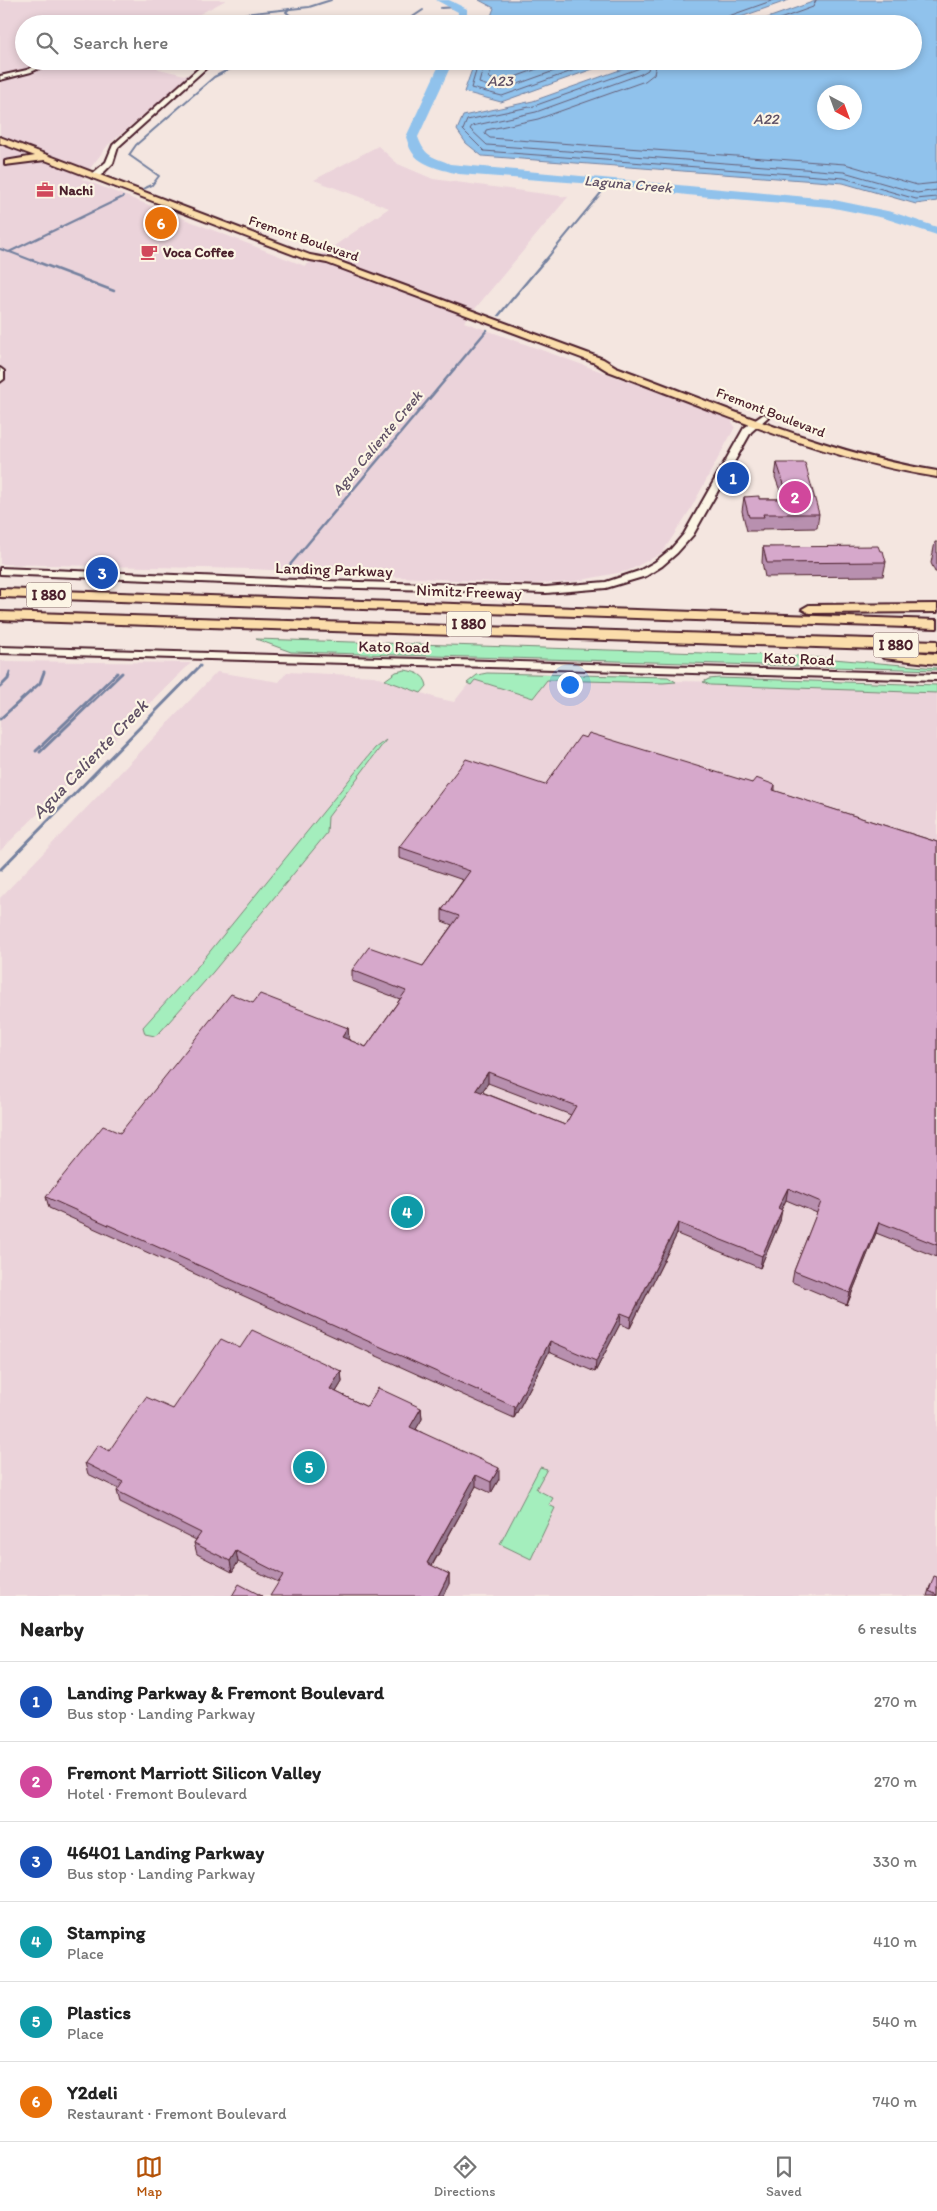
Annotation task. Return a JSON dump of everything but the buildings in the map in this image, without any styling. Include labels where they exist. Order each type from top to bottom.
[{"type":"highway","points":[[0,584],[71,587],[98,596]]},
{"type":"highway","name":"Nimitz Freeway","points":[[0,593],[937,624]]},
{"type":"highway","points":[[696,616],[728,608],[937,608]]},
{"type":"highway","name":"I 880","points":[[0,609],[937,639]]},
{"type":"highway","name":"I 880","points":[[0,616],[937,646]]},
{"type":"highway","points":[[856,644],[873,654],[937,659]]},
{"type":"main road","name":"Fremont Boulevard","points":[[0,140],[298,253],[329,261],[598,361],[612,369],[859,451],[937,466]]},
{"type":"main road","points":[[3,164],[28,152]]},
{"type":"main road","points":[[3,164],[26,159],[48,159]]},
{"type":"main road","name":"Fremont Boulevard","points":[[761,420],[837,452],[908,470],[937,474]]},
{"type":"main road","points":[[908,470],[914,467],[937,466]]},
{"type":"street","points":[[0,78],[31,70]]},
{"type":"street","points":[[95,176],[109,163],[111,152],[115,146],[201,70]]},
{"type":"street","points":[[0,371],[0,379]]},
{"type":"street","name":"Landing Parkway","points":[[0,571],[322,584],[546,590],[569,590],[607,585],[654,568],[677,550],[688,535],[733,452],[748,430],[761,420]]},
{"type":"street","name":"Kato Road","points":[[0,650],[937,677]]},
{"type":"shaded area","points":[[0,0],[226,0],[198,15],[15,15],[15,70],[163,70],[189,76],[108,145],[82,179],[305,266],[389,208],[314,180],[378,146],[398,164],[433,179],[568,197],[464,322],[730,418],[735,427],[690,510],[662,553],[628,571],[571,582],[532,584],[252,569],[0,564]]},
{"type":"shaded area","points":[[0,661],[191,663],[0,851]]},
{"type":"shaded area","points":[[217,672],[279,682],[287,672],[374,676],[436,698],[454,702],[473,678],[937,685],[937,1596],[0,1596],[0,898]]},
{"type":"green space","points":[[256,639],[799,656],[937,668],[937,670],[291,652]]},
{"type":"green space","points":[[405,670],[422,676],[427,686],[421,693],[385,680],[396,672]]},
{"type":"green space","points":[[487,673],[668,677],[676,682],[547,680],[533,698],[475,680],[471,685],[467,683],[477,675]]},
{"type":"green space","points":[[719,678],[937,685],[937,693],[710,685],[703,682]]},
{"type":"green space","points":[[386,740],[328,817],[327,833],[213,972],[161,1031],[155,1036],[145,1034],[143,1027],[198,966],[375,748]]},
{"type":"green space","points":[[540,1467],[547,1469],[536,1489],[553,1498],[549,1505],[555,1508],[531,1559],[500,1544]]},
{"type":"water","name":"A23","points":[[479,0],[789,0],[746,15],[491,15],[494,8]]},
{"type":"water","name":"A22","points":[[818,0],[937,0],[937,201],[916,204],[843,183],[482,156],[466,143],[457,130],[463,116],[533,101],[620,70],[922,70],[922,15],[776,15]]},
{"type":"water","name":"A23","points":[[472,70],[590,70],[501,102],[464,92]]},
{"type":"waterway","points":[[289,9],[309,7],[331,0]]},
{"type":"waterway","name":"Laguna Creek","points":[[441,0],[463,11],[463,15]]},
{"type":"waterway","name":"Laguna Creek","points":[[441,8],[457,7]]},
{"type":"waterway","points":[[234,15],[289,9]]},
{"type":"waterway","points":[[289,9],[286,12],[290,15]]},
{"type":"waterway","points":[[416,15],[423,10]]},
{"type":"waterway","points":[[143,189],[152,185],[159,176],[129,155],[136,145],[214,77],[228,70]]},
{"type":"waterway","name":"Laguna Creek","points":[[443,70],[412,137],[417,151],[424,157],[446,167],[459,170],[608,181],[687,191],[829,203],[887,215],[937,231]]},
{"type":"waterway","name":"Agua Caliente Creek","points":[[544,262],[605,188],[608,181]]},
{"type":"waterway","points":[[0,249],[9,252],[123,197]]},
{"type":"waterway","points":[[10,252],[36,262]]},
{"type":"waterway","points":[[32,260],[114,291]]},
{"type":"waterway","name":"Agua Caliente Creek","points":[[499,315],[545,260]]},
{"type":"waterway","name":"Agua Caliente Creek","points":[[284,572],[487,330]]},
{"type":"waterway","name":"Agua Caliente Creek","points":[[0,870],[200,666]]},
{"type":"waterway","points":[[0,687],[8,679],[10,672]]},
{"type":"waterway","points":[[0,719],[40,683],[44,672]]},
{"type":"waterway","points":[[36,751],[117,673]]},
{"type":"waterway","points":[[40,752],[122,673]]},
{"type":"place","name":"Nachi","points":[[45,190]]},
{"type":"place","name":"Y2deli","points":[[161,223]]},
{"type":"place","name":"Voca Coffee","points":[[149,252]]},
{"type":"place","name":"Landing Parkway & Fremont Boulevard","points":[[733,478]]},
{"type":"place","name":"Fremont Marriott Silicon Valley","points":[[795,497]]},
{"type":"place","name":"46401 Landing Parkway","points":[[102,573]]},
{"type":"place","name":"Stamping","points":[[407,1212]]},
{"type":"place","name":"Plastics","points":[[309,1467]]}]
